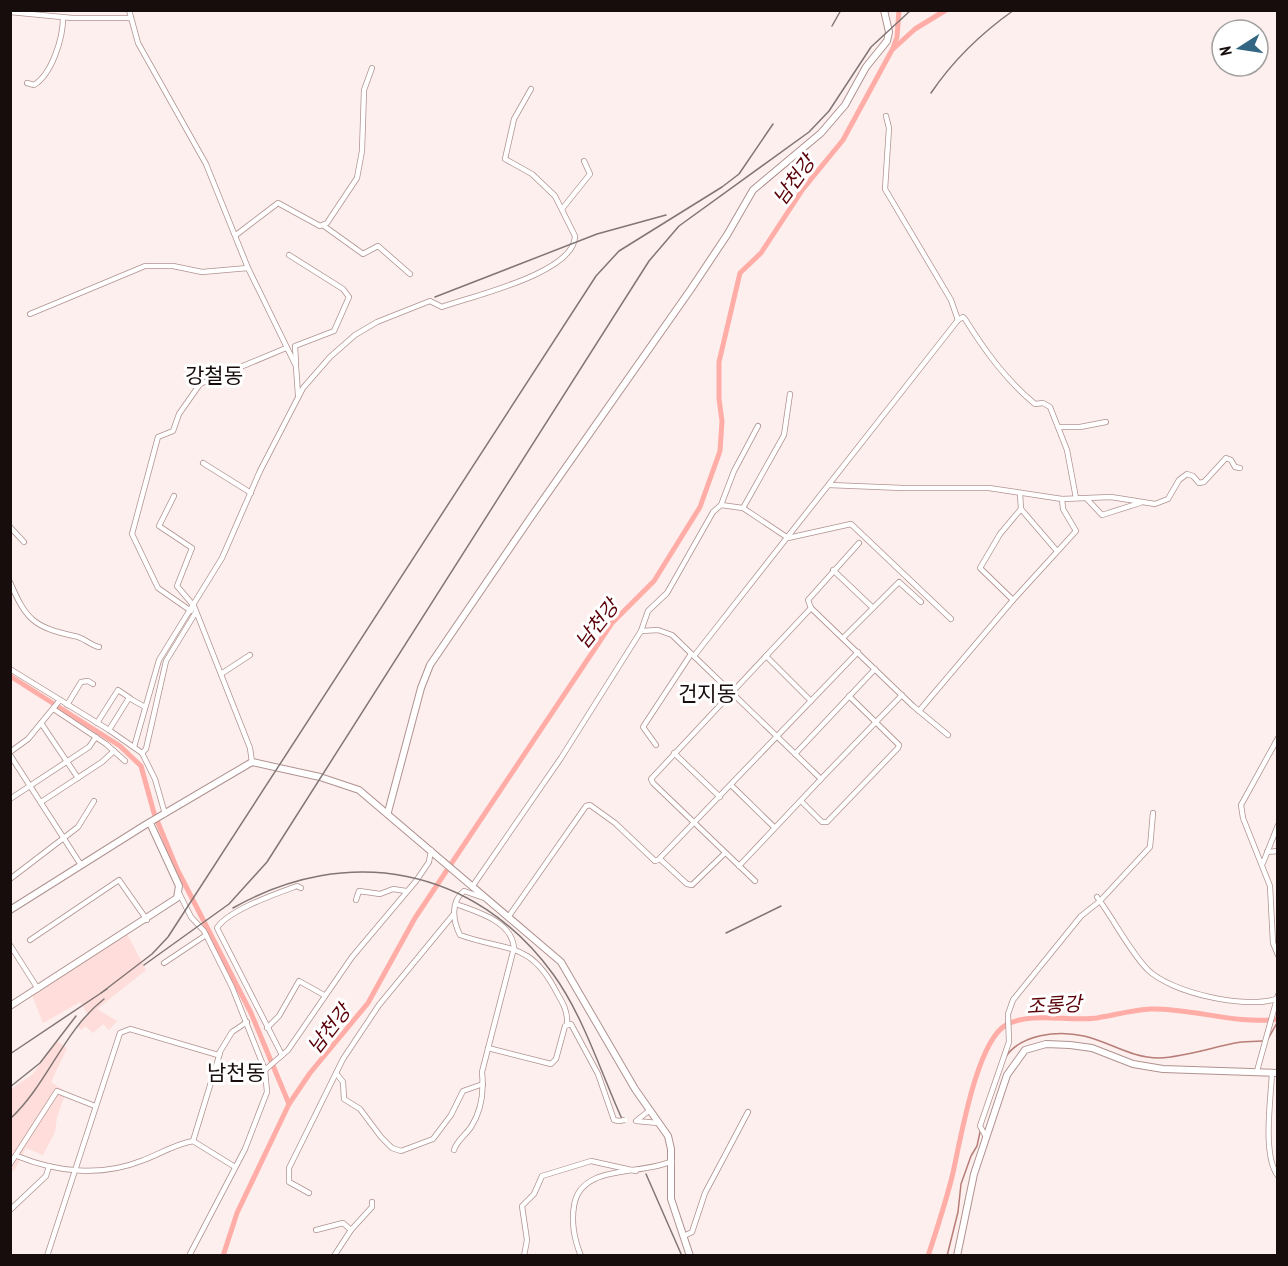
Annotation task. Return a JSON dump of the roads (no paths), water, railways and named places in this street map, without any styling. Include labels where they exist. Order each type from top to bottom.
[{"type":"main road","points":[[388,812],[421,688],[430,665],[697,280],[753,190],[821,133],[845,105],[866,67],[887,41],[889,32],[884,10]]},
{"type":"main road","points":[[10,910],[252,762],[352,786],[388,812],[561,962],[635,1089],[670,1140],[671,1199],[690,1256]]},
{"type":"main road","points":[[376,803],[392,797]]},
{"type":"main road","points":[[10,1006],[175,901],[179,893],[177,882],[151,822]]},
{"type":"main road","points":[[957,1256],[974,1174],[1008,1071],[1022,1052],[1036,1046],[1086,1047],[1133,1064],[1171,1070],[1275,1073]]},
{"type":"street","points":[[129,10],[138,43],[206,164],[248,268],[296,366]]},
{"type":"street","points":[[10,12],[63,18],[130,18]]},
{"type":"street","points":[[27,83],[34,85],[45,75],[63,28],[63,18]]},
{"type":"street","points":[[324,225],[353,187],[360,169],[364,90],[372,68]]},
{"type":"street","points":[[142,753],[146,749],[167,658],[226,549],[298,398],[330,357],[362,330],[430,301],[442,307],[546,270],[562,259],[575,243],[571,228],[555,196],[537,178],[505,159],[514,119],[531,89]]},
{"type":"street","points":[[886,116],[889,128],[885,189],[951,300],[958,320]]},
{"type":"street","points":[[562,209],[590,174],[584,161]]},
{"type":"street","points":[[236,235],[278,203],[284,204],[308,221],[324,225],[363,254],[378,246],[410,274]]},
{"type":"street","points":[[289,255],[346,291],[349,297],[334,331],[295,346],[298,398]]},
{"type":"street","points":[[30,314],[145,267],[178,266],[202,272],[248,268]]},
{"type":"street","points":[[656,745],[643,727],[692,655],[788,538],[958,320],[963,317],[995,364],[1015,386],[1035,404],[1043,403],[1050,407],[1059,427],[1076,498]]},
{"type":"street","points":[[193,609],[158,588],[132,534],[158,438],[173,431],[179,414],[200,384],[286,348]]},
{"type":"street","points":[[743,508],[784,435],[790,394]]},
{"type":"street","points":[[1059,427],[1080,428],[1106,422]]},
{"type":"street","points":[[470,884],[561,758],[641,632],[648,611],[667,593],[713,512],[721,505],[734,471],[758,426]]},
{"type":"street","points":[[1087,499],[1102,515],[1137,504],[1165,502],[1180,479],[1187,474],[1199,483],[1204,482],[1224,459],[1229,458],[1235,468],[1240,468]]},
{"type":"street","points":[[203,463],[251,493]]},
{"type":"street","points":[[829,485],[989,488],[1062,499],[1111,497],[1149,503]]},
{"type":"street","points":[[1020,494],[1021,509],[1057,551]]},
{"type":"street","points":[[174,496],[159,526],[192,548],[177,586],[193,609],[250,748],[252,762]]},
{"type":"street","points":[[919,711],[1013,600],[1076,531],[1064,509],[1062,499]]},
{"type":"street","points":[[721,505],[743,508],[788,538],[851,524],[951,619]]},
{"type":"street","points":[[1013,600],[980,566],[1021,509]]},
{"type":"street","points":[[10,527],[24,542]]},
{"type":"street","points":[[859,543],[810,597],[808,604],[919,711],[948,735]]},
{"type":"street","points":[[833,570],[873,608]]},
{"type":"street","points":[[10,582],[22,610],[33,620],[56,633],[74,636],[99,647]]},
{"type":"street","points":[[843,638],[899,582],[921,602]]},
{"type":"street","points":[[755,881],[652,781],[652,775],[811,608]]},
{"type":"street","points":[[134,747],[162,653],[193,609]]},
{"type":"street","points":[[641,632],[663,631],[672,635],[821,779]]},
{"type":"street","points":[[509,916],[586,806],[590,805],[615,823],[655,861],[660,859],[858,652]]},
{"type":"street","points":[[220,674],[250,655]]},
{"type":"street","points":[[766,656],[811,700]]},
{"type":"street","points":[[10,669],[142,753],[155,779],[167,813]]},
{"type":"street","points":[[795,753],[875,669]]},
{"type":"street","points":[[67,705],[81,682],[93,684]]},
{"type":"street","points":[[150,689],[158,690]]},
{"type":"street","points":[[97,723],[118,690],[145,707]]},
{"type":"street","points":[[739,866],[902,695]]},
{"type":"street","points":[[801,801],[822,822],[827,822],[899,745],[849,696]]},
{"type":"street","points":[[109,730],[130,698]]},
{"type":"street","points":[[59,702],[55,710],[28,739],[10,753],[81,865]]},
{"type":"street","points":[[55,710],[96,737],[125,761]]},
{"type":"street","points":[[41,723],[78,777]]},
{"type":"street","points":[[10,799],[89,747],[96,737]]},
{"type":"street","points":[[1278,738],[1241,805],[1243,819],[1263,863],[1270,886],[1274,943],[1278,955]]},
{"type":"street","points":[[41,802],[114,751]]},
{"type":"street","points":[[674,753],[720,797]]},
{"type":"street","points":[[731,785],[774,827]]},
{"type":"street","points":[[10,879],[65,839],[84,821],[94,801]]},
{"type":"street","points":[[986,1137],[980,1126],[1009,1042],[1008,1017],[1011,1005],[1022,987],[1081,916],[1150,847],[1153,813]]},
{"type":"street","points":[[1263,863],[1278,825]]},
{"type":"street","points":[[1267,852],[1278,851]]},
{"type":"street","points":[[266,1068],[294,1042],[324,994],[426,868],[434,852]]},
{"type":"street","points":[[660,859],[692,885],[725,853]]},
{"type":"street","points":[[30,940],[119,880],[147,920]]},
{"type":"street","points":[[282,1055],[218,931],[219,924],[248,907],[297,886],[301,888]]},
{"type":"street","points":[[356,900],[359,891],[380,894],[393,889],[406,891]]},
{"type":"street","points":[[309,1193],[289,1182],[288,1168],[336,1072],[379,1005],[453,915],[456,904],[464,891],[486,898]]},
{"type":"street","points":[[179,893],[191,917],[205,933],[247,1022],[266,1068],[267,1092],[245,1149],[189,1256]]},
{"type":"street","points":[[1098,899],[1142,963],[1158,977],[1181,987],[1236,1002],[1257,1004],[1277,997]]},
{"type":"street","points":[[454,1150],[456,1143],[474,1120],[481,1101],[482,1072],[514,948],[510,934],[499,924],[488,916],[456,904]]},
{"type":"street","points":[[453,915],[460,935],[514,948],[532,959],[545,972],[567,1012],[567,1024],[556,1059],[551,1064],[488,1048]]},
{"type":"street","points":[[164,963],[205,933],[218,931]]},
{"type":"street","points":[[10,945],[38,989]]},
{"type":"street","points":[[267,1028],[279,1016],[299,981],[324,994]]},
{"type":"street","points":[[1257,1071],[1277,997]]},
{"type":"street","points":[[193,1141],[220,1053],[232,1032],[247,1022]]},
{"type":"street","points":[[567,1024],[574,1028],[582,1041],[598,1074],[614,1120],[659,1123]]},
{"type":"street","points":[[47,1256],[118,1037],[127,1030],[220,1053]]},
{"type":"street","points":[[336,1072],[343,1082],[344,1099],[364,1112],[387,1144],[401,1151],[429,1142],[447,1121],[463,1091],[483,1084]]},
{"type":"street","points":[[1275,1073],[1268,1108],[1269,1156],[1271,1167],[1278,1176]]},
{"type":"street","points":[[10,1164],[57,1091],[95,1106]]},
{"type":"street","points":[[636,1121],[650,1110]]},
{"type":"street","points":[[684,1236],[692,1232],[705,1193],[748,1113]]},
{"type":"street","points":[[193,1141],[235,1167]]},
{"type":"street","points":[[17,1156],[50,1166],[94,1172],[116,1169],[193,1141]]},
{"type":"street","points":[[524,1256],[526,1240],[522,1206],[534,1194],[542,1176],[591,1161],[636,1171]]},
{"type":"street","points":[[580,1256],[572,1225],[575,1197],[590,1180],[672,1161]]},
{"type":"street","points":[[10,1210],[46,1176],[50,1166]]},
{"type":"street","points":[[334,1256],[351,1230],[369,1211],[372,1202]]},
{"type":"street","points":[[316,1230],[343,1223],[351,1230]]},
{"type":"waterway","points":[[893,48],[897,37],[899,10]]},
{"type":"waterway","name":"남천강","points":[[223,1256],[237,1213],[289,1104],[310,1073],[368,1003],[415,918],[612,623],[654,581],[700,507],[720,451],[722,421],[719,399],[719,362],[740,273],[761,253],[803,189],[843,140],[892,50],[915,29],[946,10]]},
{"type":"waterway","points":[[10,676],[120,746],[141,766],[154,813],[177,869],[251,1013],[289,1104]]},
{"type":"waterway","name":"조롱강","points":[[928,1256],[941,1217],[978,1072],[995,1035],[1006,1025],[1027,1019],[1086,1019],[1151,1009],[1167,1009],[1246,1020],[1278,1019]]},
{"type":"waterway","points":[[1268,1039],[1278,1021]]},
{"type":"waterway","points":[[1005,1058],[1020,1044],[1052,1034],[1084,1036],[1130,1053],[1159,1058],[1188,1054],[1238,1042],[1262,1041]]},
{"type":"waterway","points":[[947,1256],[958,1212],[961,1184],[977,1146],[980,1132]]},
{"type":"railway","points":[[832,26],[841,10]]},
{"type":"railway","points":[[144,965],[229,904],[267,862],[649,261],[679,226],[809,132],[829,111],[871,47],[911,10]]},
{"type":"railway","points":[[931,93],[968,48],[1014,10]]},
{"type":"railway","points":[[101,993],[152,954],[168,937],[596,276],[619,251],[739,174],[773,124]]},
{"type":"railway","points":[[435,297],[597,234],[666,215]]},
{"type":"railway","points":[[233,908],[277,888],[321,876],[364,872],[407,876],[448,889],[486,909],[522,938],[564,990],[622,1119]]},
{"type":"railway","points":[[726,933],[781,906]]},
{"type":"railway","points":[[10,1054],[107,989]]},
{"type":"railway","points":[[10,1119],[35,1090],[77,1026],[104,999]]},
{"type":"railway","points":[[10,1087],[40,1063],[76,1016]]},
{"type":"railway","points":[[646,1174],[682,1256]]},
{"type":"district","name":"강철동","points":[[214,375]]},
{"type":"district","name":"건지동","points":[[707,693]]},
{"type":"district","name":"남천동","points":[[236,1072]]}]
